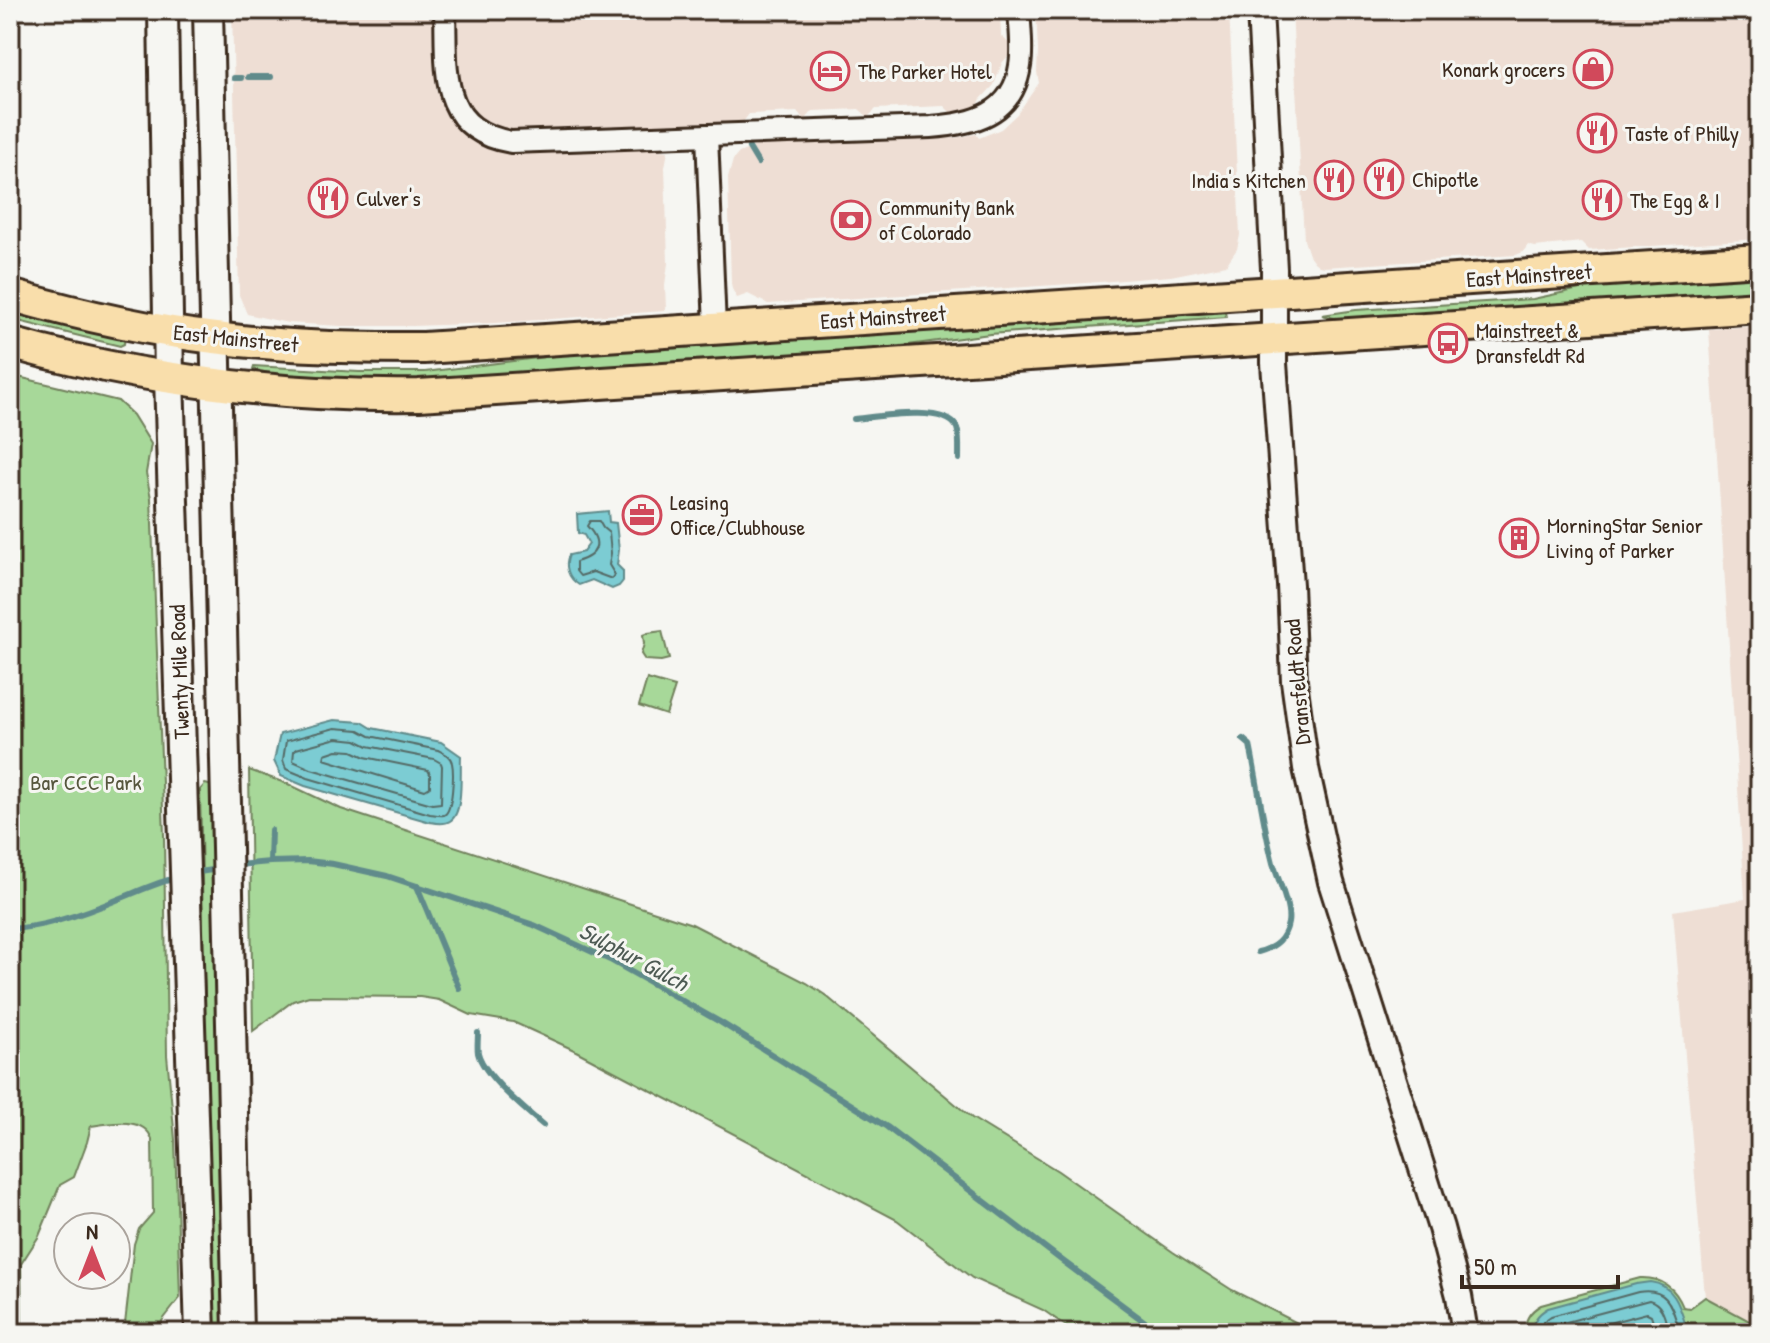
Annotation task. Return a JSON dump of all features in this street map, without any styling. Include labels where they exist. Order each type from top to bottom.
[{"type":"main road","name":"Twenty Mile Road","points":[[163,10],[169,378],[200,1333]]},
{"type":"main road","name":"Twenty Mile Road","points":[[208,10],[238,1333]]},
{"type":"main road","name":"East Mainstreet","points":[[10,295],[81,314],[215,338],[330,347],[435,348],[1760,260]]},
{"type":"main road","points":[[10,343],[87,362],[216,384],[349,395],[434,395],[1760,307]]},
{"type":"street","points":[[445,10],[450,96],[462,116],[473,126],[488,135],[511,142],[960,125],[995,110],[1016,82],[1021,63],[1019,10]]},
{"type":"street","name":"Dransfeldt Road","points":[[1260,10],[1274,291],[1274,363],[1294,681],[1308,782],[1331,882],[1441,1228],[1465,1333]]},
{"type":"street","points":[[707,135],[715,328]]},
{"type":"shaded area","points":[[232,10],[434,10],[436,89],[455,122],[473,141],[493,151],[513,154],[668,151],[665,167],[666,309],[495,323],[413,326],[288,323],[247,314],[239,295]]},
{"type":"shaded area","points":[[457,10],[1000,10],[1001,36],[1009,43],[1009,55],[1002,63],[994,85],[978,105],[959,113],[952,114],[944,106],[876,109],[868,117],[859,109],[813,111],[805,120],[797,112],[749,114],[743,122],[514,131],[485,122],[464,98],[458,75]]},
{"type":"shaded area","points":[[1036,10],[1229,10],[1240,235],[1237,249],[1226,265],[1171,276],[1100,282],[768,304],[748,294],[737,298],[731,283],[728,178],[733,160],[739,153],[759,145],[955,138],[976,134],[979,138],[1001,129],[1017,114],[1039,83]]},
{"type":"shaded area","points":[[1292,10],[1760,10],[1760,239],[1589,250],[1581,242],[1528,245],[1516,255],[1319,266],[1309,255],[1304,240]]},
{"type":"shaded area","points":[[1760,326],[1760,1321],[1753,1323],[1705,1297],[1673,911],[1745,899],[1709,329]]},
{"type":"green space","points":[[1760,273],[1760,294],[1347,321],[1322,315],[1356,310],[1533,299],[1603,284]]},
{"type":"green space","points":[[10,309],[125,337],[124,344],[120,346],[10,319]]},
{"type":"green space","points":[[1184,311],[1225,312],[1226,317],[990,334],[826,356],[414,383],[279,376],[253,369],[254,366],[425,372],[610,349]]},
{"type":"green space","name":"Bar CCC Park","points":[[10,375],[118,401],[133,415],[151,444],[146,473],[151,498],[164,835],[167,1055],[175,1140],[180,1298],[162,1321],[162,1333],[124,1333],[129,1291],[132,1291],[134,1244],[139,1229],[153,1213],[152,1139],[142,1127],[134,1124],[91,1126],[74,1177],[60,1185],[39,1236],[21,1264],[22,1333],[10,1333]]},
{"type":"green space","points":[[662,631],[669,659],[645,660],[641,654],[643,635]]},
{"type":"green space","points":[[647,679],[675,687],[666,715],[639,706]]},
{"type":"green space","points":[[249,770],[341,809],[692,924],[807,983],[972,1118],[1058,1171],[1232,1290],[1317,1333],[1076,1333],[1043,1310],[972,1278],[897,1220],[574,1050],[513,1022],[471,1015],[439,1000],[420,997],[309,996],[293,1001],[253,1031]]},
{"type":"green space","points":[[205,784],[213,786],[226,1333],[212,1333],[200,790]]},
{"type":"green space","points":[[1640,1278],[1654,1279],[1666,1285],[1676,1294],[1683,1307],[1690,1308],[1705,1297],[1753,1323],[1760,1321],[1760,1333],[1525,1333],[1528,1317],[1541,1305]]},
{"type":"water","points":[[608,511],[609,522],[616,523],[617,565],[623,571],[623,581],[612,589],[592,580],[579,585],[567,567],[569,555],[583,552],[589,544],[584,535],[578,533],[577,514]]},
{"type":"water","points":[[334,720],[362,722],[372,728],[441,742],[461,756],[459,801],[454,817],[445,823],[430,822],[305,786],[281,776],[274,761],[280,734]]},
{"type":"water","points":[[1650,1282],[1659,1284],[1672,1294],[1688,1333],[1532,1333],[1536,1319],[1548,1308]]},
{"type":"waterway","points":[[248,77],[271,77]]},
{"type":"waterway","points":[[234,78],[241,78]]},
{"type":"waterway","points":[[749,148],[758,163]]},
{"type":"waterway","points":[[854,419],[910,414],[940,416],[957,428],[959,459]]},
{"type":"waterway","points":[[1243,739],[1250,745],[1269,848],[1288,917],[1287,929],[1281,939],[1274,946],[1258,952]]},
{"type":"waterway","points":[[270,862],[271,830]]},
{"type":"waterway","name":"Sulphur Gulch","points":[[237,865],[308,861],[387,876],[534,925],[610,960],[720,1022],[887,1127],[1160,1333]]},
{"type":"waterway","name":"Sulphur Gulch","points":[[193,873],[218,869]]},
{"type":"waterway","name":"Sulphur Gulch","points":[[10,929],[66,918],[179,877]]},
{"type":"waterway","points":[[417,886],[459,988]]},
{"type":"waterway","points":[[478,1033],[481,1062],[506,1092],[543,1125]]},
{"type":"place","name":"Konark grocers","points":[[1593,69]]},
{"type":"place","name":"The Parker Hotel","points":[[830,71]]},
{"type":"place","name":"Taste of Philly","points":[[1597,133]]},
{"type":"place","name":"Chipotle","points":[[1384,179]]},
{"type":"place","name":"India's Kitchen","points":[[1334,180]]},
{"type":"place","name":"Culver's","points":[[328,198]]},
{"type":"place","name":"The Egg & I","points":[[1602,200]]},
{"type":"place","name":"Community Bank of Colorado","points":[[851,220]]},
{"type":"place","name":"Mainstreet & Dransfeldt Rd","points":[[1448,343]]},
{"type":"place","name":"Leasing Office/Clubhouse","points":[[642,515]]},
{"type":"place","name":"MorningStar Senior Living of Parker","points":[[1519,538]]}]
